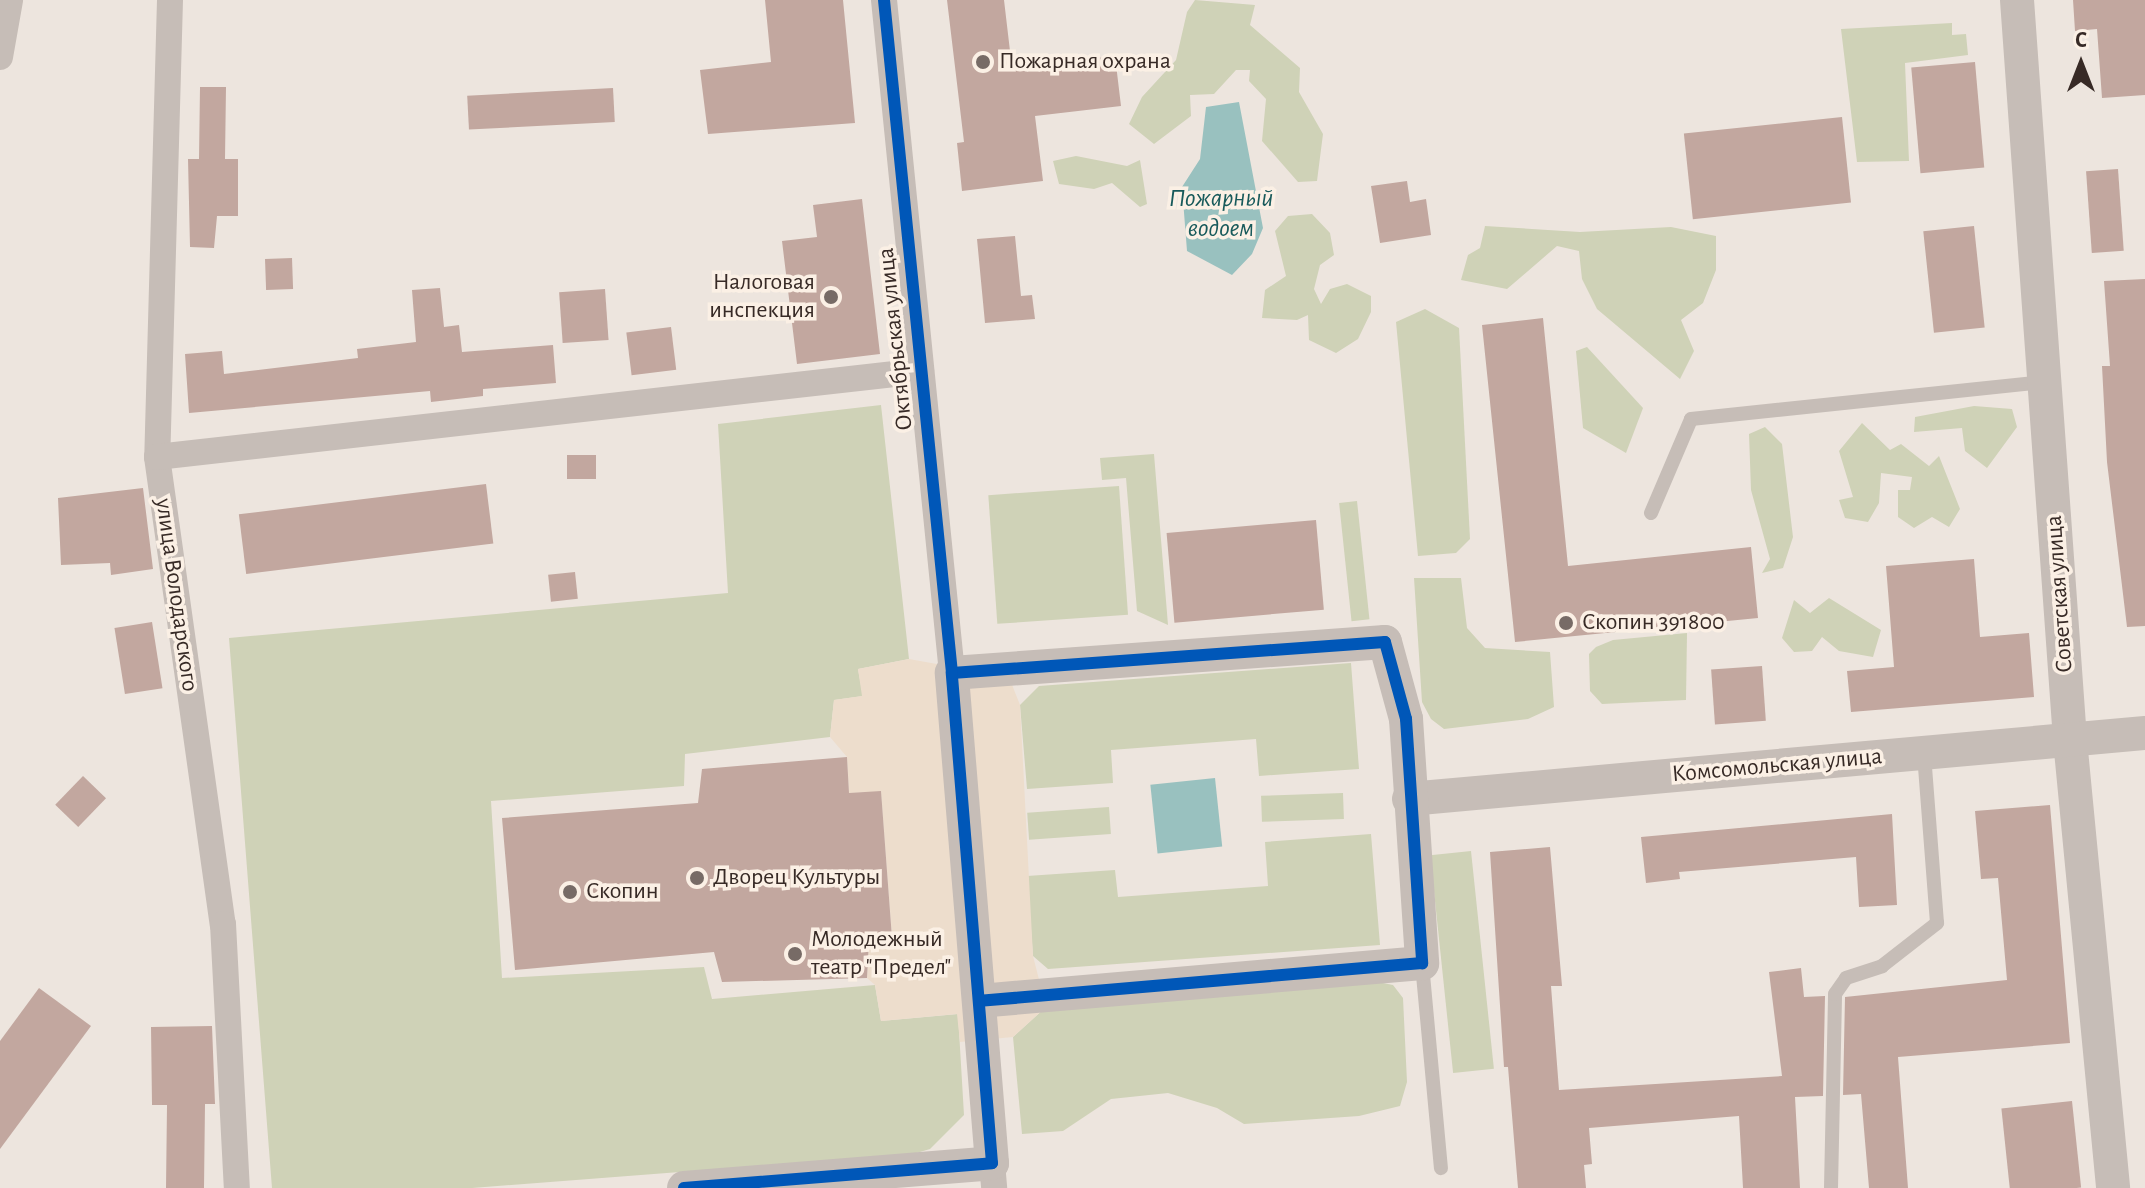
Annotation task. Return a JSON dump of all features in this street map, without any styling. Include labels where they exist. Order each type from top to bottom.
[{"type":"street","points":[[0,57],[10,0]]},
{"type":"street","name":"улица Володарского","points":[[170,0],[157,457],[223,924],[237,1188]]},
{"type":"street","name":"Октябрьская улица","points":[[884,0],[952,673]]},
{"type":"street","name":"Советская улица","points":[[2017,0],[2070,740],[2113,1188]]},
{"type":"street","points":[[157,457],[921,371]]},
{"type":"street","points":[[684,1188],[993,1176],[952,673],[1385,642],[1406,719],[1422,963],[981,1001]]},
{"type":"street","name":"Комсомольская улица","points":[[1409,799],[2145,733]]},
{"type":"lane","points":[[1651,513],[1691,419],[2044,382]]},
{"type":"lane","points":[[1831,1188],[1835,994],[1846,978],[1882,966],[1937,923],[1924,753]]},
{"type":"lane","points":[[1422,963],[1441,1168]]},
{"type":"green space","points":[[1195,0],[1255,5],[1250,25],[1300,68],[1299,92],[1323,134],[1317,181],[1298,182],[1262,141],[1266,99],[1249,81],[1250,70],[1236,70],[1214,94],[1190,95],[1191,116],[1154,144],[1129,124],[1142,97],[1176,60],[1187,12]]},
{"type":"green space","points":[[1952,23],[1952,35],[1966,34],[1968,55],[1905,63],[1909,161],[1857,162],[1841,29]]},
{"type":"green space","points":[[1076,156],[1127,166],[1140,160],[1147,204],[1140,207],[1112,183],[1094,189],[1059,184],[1053,161]]},
{"type":"green space","points":[[1312,214],[1330,233],[1334,255],[1320,265],[1314,289],[1321,304],[1330,289],[1347,284],[1371,296],[1371,312],[1358,339],[1336,353],[1309,340],[1308,315],[1297,320],[1262,318],[1265,290],[1286,276],[1275,231],[1288,216]]},
{"type":"green space","points":[[1485,226],[1580,232],[1671,227],[1716,236],[1716,270],[1703,303],[1681,320],[1694,351],[1680,379],[1597,309],[1582,279],[1579,251],[1557,246],[1507,289],[1461,280],[1468,255],[1480,248]]},
{"type":"green space","points":[[1425,309],[1459,328],[1470,539],[1456,553],[1418,556],[1396,322]]},
{"type":"green space","points":[[1587,347],[1643,408],[1626,453],[1583,428],[1576,351]]},
{"type":"green space","points":[[881,405],[909,659],[858,669],[863,696],[834,700],[830,737],[685,754],[684,786],[491,801],[502,978],[704,967],[712,999],[875,985],[881,1021],[958,1014],[964,1115],[930,1149],[913,1154],[472,1188],[272,1188],[229,638],[728,593],[718,424]]},
{"type":"green space","points":[[1974,406],[2012,409],[2017,427],[1987,468],[1965,451],[1962,428],[1914,432],[1915,417]]},
{"type":"green space","points":[[1862,423],[1890,450],[1901,444],[1929,466],[1939,456],[1960,509],[1949,527],[1932,517],[1914,528],[1898,517],[1898,490],[1910,490],[1912,477],[1881,473],[1879,503],[1868,522],[1845,518],[1839,500],[1853,497],[1839,451]]},
{"type":"green space","points":[[1765,427],[1782,444],[1793,537],[1783,568],[1762,573],[1770,559],[1751,490],[1749,434]]},
{"type":"green space","points":[[1154,454],[1168,625],[1137,611],[1126,478],[1102,480],[1100,458]]},
{"type":"green space","points":[[1119,486],[1128,615],[997,624],[988,495]]},
{"type":"green space","points":[[1357,501],[1369,619],[1352,621],[1339,503]]},
{"type":"green space","points":[[1414,578],[1461,578],[1467,628],[1485,648],[1550,652],[1554,707],[1528,719],[1444,729],[1431,719],[1422,702]]},
{"type":"green space","points":[[1829,598],[1881,630],[1873,657],[1839,651],[1822,637],[1812,651],[1794,652],[1782,638],[1794,600],[1810,613]]},
{"type":"green space","points":[[1687,633],[1686,700],[1602,704],[1590,691],[1589,654],[1596,647],[1613,640]]},
{"type":"green space","points":[[1351,663],[1359,769],[1259,776],[1256,739],[1111,750],[1113,783],[1027,789],[1020,705],[1039,686]]},
{"type":"green space","points":[[1343,793],[1344,819],[1262,822],[1261,796]]},
{"type":"green space","points":[[1109,807],[1111,834],[1029,840],[1027,813]]},
{"type":"green space","points":[[1371,834],[1380,945],[1048,969],[1033,956],[1027,876],[1115,870],[1118,897],[1268,886],[1265,842]]},
{"type":"green space","points":[[1471,851],[1494,1069],[1453,1073],[1430,855]]},
{"type":"green space","points":[[1368,980],[1393,985],[1403,998],[1407,1082],[1400,1106],[1359,1116],[1244,1124],[1217,1108],[1168,1093],[1111,1099],[1063,1131],[1022,1134],[1013,1037],[1046,1007]]},
{"type":"shaded area","points":[[909,659],[1009,677],[1020,705],[1033,956],[1046,1007],[1013,1037],[960,1042],[957,1014],[881,1021],[875,985],[867,978],[869,940],[892,937],[881,792],[849,793],[847,757],[830,737],[834,700],[862,696],[858,669]]},
{"type":"water","name":"Пожарный водоем","points":[[1239,102],[1263,228],[1252,254],[1232,275],[1187,251],[1182,187],[1200,159],[1206,107]]},
{"type":"water","points":[[1215,778],[1222,847],[1158,853],[1150,785]]},
{"type":"building","points":[[765,0],[843,0],[855,123],[708,134],[700,70],[771,62]]},
{"type":"building","name":"Пожарная охрана","points":[[947,0],[1004,0],[1012,68],[1115,56],[1121,106],[1035,116],[1043,181],[962,191],[957,143],[964,142]]},
{"type":"building","points":[[2073,0],[2145,0],[2145,95],[2102,98],[2097,29],[2075,31]]},
{"type":"building","points":[[1975,62],[1984,168],[1920,173],[1911,68]]},
{"type":"building","points":[[200,87],[226,87],[225,159],[238,159],[238,216],[217,216],[214,248],[190,247],[188,159],[199,159]]},
{"type":"building","points":[[613,88],[615,122],[469,130],[467,96]]},
{"type":"building","points":[[1842,117],[1851,203],[1693,219],[1684,134]]},
{"type":"building","points":[[2118,169],[2124,251],[2092,253],[2086,171]]},
{"type":"building","points":[[1407,181],[1410,202],[1426,199],[1431,235],[1380,243],[1371,186]]},
{"type":"building","name":"Налоговая инспекция","points":[[862,199],[880,354],[797,364],[782,241],[817,237],[813,205]]},
{"type":"building","points":[[1974,226],[1985,327],[1934,333],[1923,231]]},
{"type":"building","points":[[1015,236],[1021,296],[1032,295],[1035,319],[985,323],[977,239]]},
{"type":"building","points":[[292,258],[293,289],[266,290],[265,259]]},
{"type":"building","points":[[2145,279],[2145,626],[2127,627],[2107,462],[2102,366],[2110,366],[2104,281]]},
{"type":"building","points":[[440,288],[444,327],[459,325],[462,352],[553,345],[556,383],[483,389],[483,396],[431,402],[430,391],[189,413],[185,354],[222,351],[224,374],[358,358],[357,349],[416,342],[412,290]]},
{"type":"building","points":[[605,289],[609,340],[563,343],[559,292]]},
{"type":"building","points":[[1543,318],[1568,566],[1751,547],[1758,618],[1515,642],[1482,325]]},
{"type":"building","points":[[671,327],[676,370],[632,375],[626,332]]},
{"type":"building","points":[[567,455],[596,455],[596,479],[567,479]]},
{"type":"building","points":[[486,484],[493,544],[246,574],[239,514]]},
{"type":"building","points":[[143,488],[153,569],[111,575],[110,563],[61,565],[58,498]]},
{"type":"building","points":[[1316,520],[1324,610],[1174,623],[1167,533]]},
{"type":"building","points":[[1974,559],[1980,637],[2029,633],[2034,697],[1851,712],[1847,671],[1894,667],[1886,566]]},
{"type":"building","points":[[575,572],[578,599],[551,602],[548,575]]},
{"type":"building","points":[[152,622],[162,688],[125,694],[114,628]]},
{"type":"building","points":[[1762,666],[1766,721],[1715,724],[1711,670]]},
{"type":"building","name":"Дворец Культуры","points":[[847,757],[849,793],[881,791],[892,938],[869,940],[867,978],[722,982],[714,952],[515,970],[502,818],[698,803],[702,769]]},
{"type":"building","points":[[83,776],[106,798],[78,827],[55,805]]},
{"type":"building","points":[[2050,805],[2070,1043],[1898,1057],[1908,1188],[1869,1188],[1861,1094],[1843,1095],[1845,997],[2007,980],[1998,878],[1981,879],[1975,811]]},
{"type":"building","points":[[1892,814],[1897,905],[1859,907],[1856,857],[1679,872],[1680,879],[1646,883],[1641,837]]},
{"type":"building","points":[[1550,847],[1562,986],[1551,986],[1559,1090],[1782,1076],[1769,972],[1801,968],[1804,997],[1825,996],[1823,1096],[1795,1097],[1800,1188],[1743,1188],[1739,1116],[1589,1128],[1592,1164],[1584,1165],[1586,1188],[1518,1188],[1508,1067],[1504,1067],[1490,852]]},
{"type":"building","points":[[39,988],[91,1026],[0,1149],[0,1041]]},
{"type":"building","points":[[212,1026],[215,1104],[205,1104],[204,1188],[166,1188],[167,1105],[152,1105],[151,1027]]},
{"type":"building","points":[[2072,1101],[2081,1188],[2010,1188],[2001,1108]]},
{"type":"cycle path","points":[[684,1188],[992,1163],[952,673],[884,0]]},
{"type":"cycle path","points":[[952,673],[1385,642],[1406,719],[1422,963],[981,1001]]},
{"type":"place","name":"Пожарная охрана","points":[[983,62]]},
{"type":"place","name":"Налоговая инспекция","points":[[831,297]]},
{"type":"place","name":"Скопин 391800","points":[[1566,623]]},
{"type":"place","name":"Дворец Культуры","points":[[697,878]]},
{"type":"place","name":"Скопин","points":[[570,892]]},
{"type":"place","name":"Молодежный театр \"Предел\"","points":[[795,954]]}]
